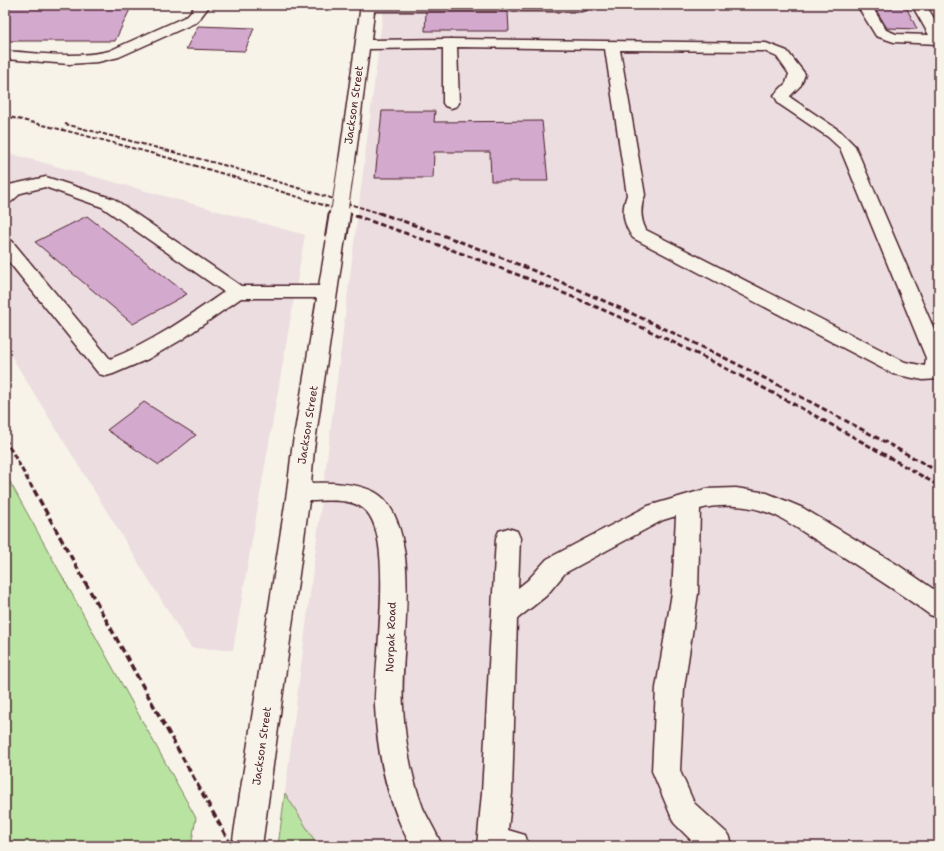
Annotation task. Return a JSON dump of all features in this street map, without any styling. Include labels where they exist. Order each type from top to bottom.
[{"type":"street","points":[[5,55],[70,60],[98,58],[114,54],[192,19],[203,5]]},
{"type":"street","points":[[864,5],[874,24],[881,33],[894,38],[938,40]]},
{"type":"street","points":[[919,5],[938,40]]},
{"type":"street","points":[[368,6],[581,7]]},
{"type":"street","name":"Jackson Street","points":[[247,846],[299,492],[303,449],[336,238],[368,6]]},
{"type":"street","points":[[363,45],[450,43],[766,47],[782,54],[797,74],[794,85],[782,95],[785,101],[834,134],[847,146],[936,358],[934,373],[923,374],[900,369],[639,234],[634,227],[631,206],[636,195],[612,46]]},
{"type":"street","points":[[450,43],[451,103]]},
{"type":"street","points":[[5,198],[15,189],[46,182],[108,203],[237,292],[328,292]]},
{"type":"street","points":[[5,245],[106,369],[130,360],[204,315],[237,292]]},
{"type":"street","name":"Norpak Road","points":[[299,492],[349,493],[365,498],[376,506],[384,518],[389,531],[393,558],[388,705],[394,754],[413,819],[427,846]]},
{"type":"street","points":[[504,615],[537,588],[556,566],[656,513],[706,498],[736,497],[767,502],[795,515],[889,572],[939,607]]},
{"type":"street","points":[[688,503],[685,594],[670,688],[666,771],[684,814],[718,846]]},
{"type":"street","points":[[499,845],[497,793],[508,538]]},
{"type":"shaded area","points":[[384,5],[939,5],[939,846],[318,846],[285,793]]},
{"type":"shaded area","points":[[5,152],[305,235],[233,650],[191,648],[5,346]]},
{"type":"green space","points":[[5,473],[196,818],[191,846],[5,846]]},
{"type":"green space","points":[[285,793],[318,846],[278,846]]},
{"type":"building","points":[[5,5],[132,5],[115,41],[5,41]]},
{"type":"building","points":[[873,5],[905,5],[917,29],[887,28]]},
{"type":"building","points":[[426,12],[508,12],[509,31],[425,31]]},
{"type":"building","points":[[198,26],[254,28],[245,51],[186,49]]},
{"type":"building","points":[[382,111],[435,111],[434,122],[542,121],[548,181],[491,181],[490,152],[434,152],[433,178],[375,178]]},
{"type":"building","points":[[87,216],[187,294],[133,324],[35,242]]},
{"type":"building","points":[[144,402],[196,435],[159,465],[107,430]]},
{"type":"railway","points":[[5,116],[92,137],[179,161],[265,186],[348,213]]},
{"type":"railway","points":[[65,124],[227,166],[381,214]]},
{"type":"railway","points":[[348,213],[483,262],[617,316],[699,355],[780,397],[939,486]]},
{"type":"railway","points":[[381,214],[524,267],[665,329],[803,398],[939,472]]},
{"type":"railway","points":[[5,439],[34,491]]},
{"type":"railway","points":[[34,490],[231,845]]}]
